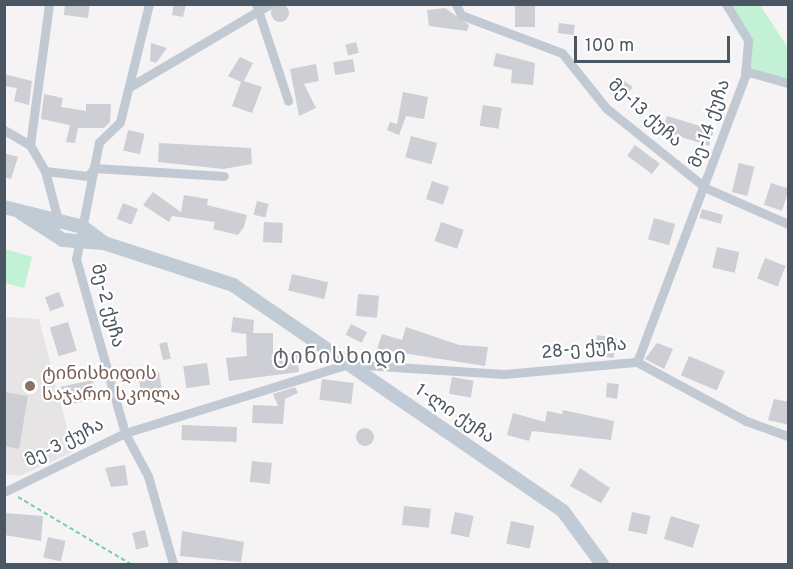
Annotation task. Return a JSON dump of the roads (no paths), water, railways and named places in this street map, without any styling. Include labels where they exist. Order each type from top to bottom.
[{"type":"main road","name":"1-ლი ქუჩა","points":[[4,207],[83,227],[104,243]]},
{"type":"main road","name":"1-ლი ქუჩა","points":[[21,213],[59,237],[79,242],[104,243],[233,285],[563,511],[602,564]]},
{"type":"street","points":[[30,145],[49,4]]},
{"type":"street","points":[[76,259],[99,142],[120,122],[131,86],[149,4]]},
{"type":"street","points":[[131,86],[257,8],[270,4]]},
{"type":"street","name":"მე-13 ქუჩა","points":[[456,4],[461,15],[562,53],[606,108],[706,188],[789,224]]},
{"type":"street","name":"მე-14 ქუჩა","points":[[706,188],[745,72],[748,40],[726,4]]},
{"type":"street","points":[[257,8],[288,101]]},
{"type":"street","points":[[745,72],[789,83]]},
{"type":"street","points":[[4,130],[30,145],[45,171],[60,220],[59,237],[76,259]]},
{"type":"street","points":[[45,171],[88,176],[94,168]]},
{"type":"street","points":[[94,168],[224,176]]},
{"type":"street","name":"28-ე ქუჩა","points":[[348,364],[504,374],[637,362],[706,188]]},
{"type":"street","name":"მე-2 ქუჩა","points":[[76,259],[125,432],[148,476],[173,564]]},
{"type":"street","points":[[637,362],[746,421],[789,436]]},
{"type":"street","name":"მე-3 ქუჩა","points":[[7,492],[125,432],[348,364]]},
{"type":"place","name":"ტინისხიდის საჯარო სკოლა","points":[[30,386]]},
{"type":"district","name":"ტინისხიდი","points":[[340,358]]}]
